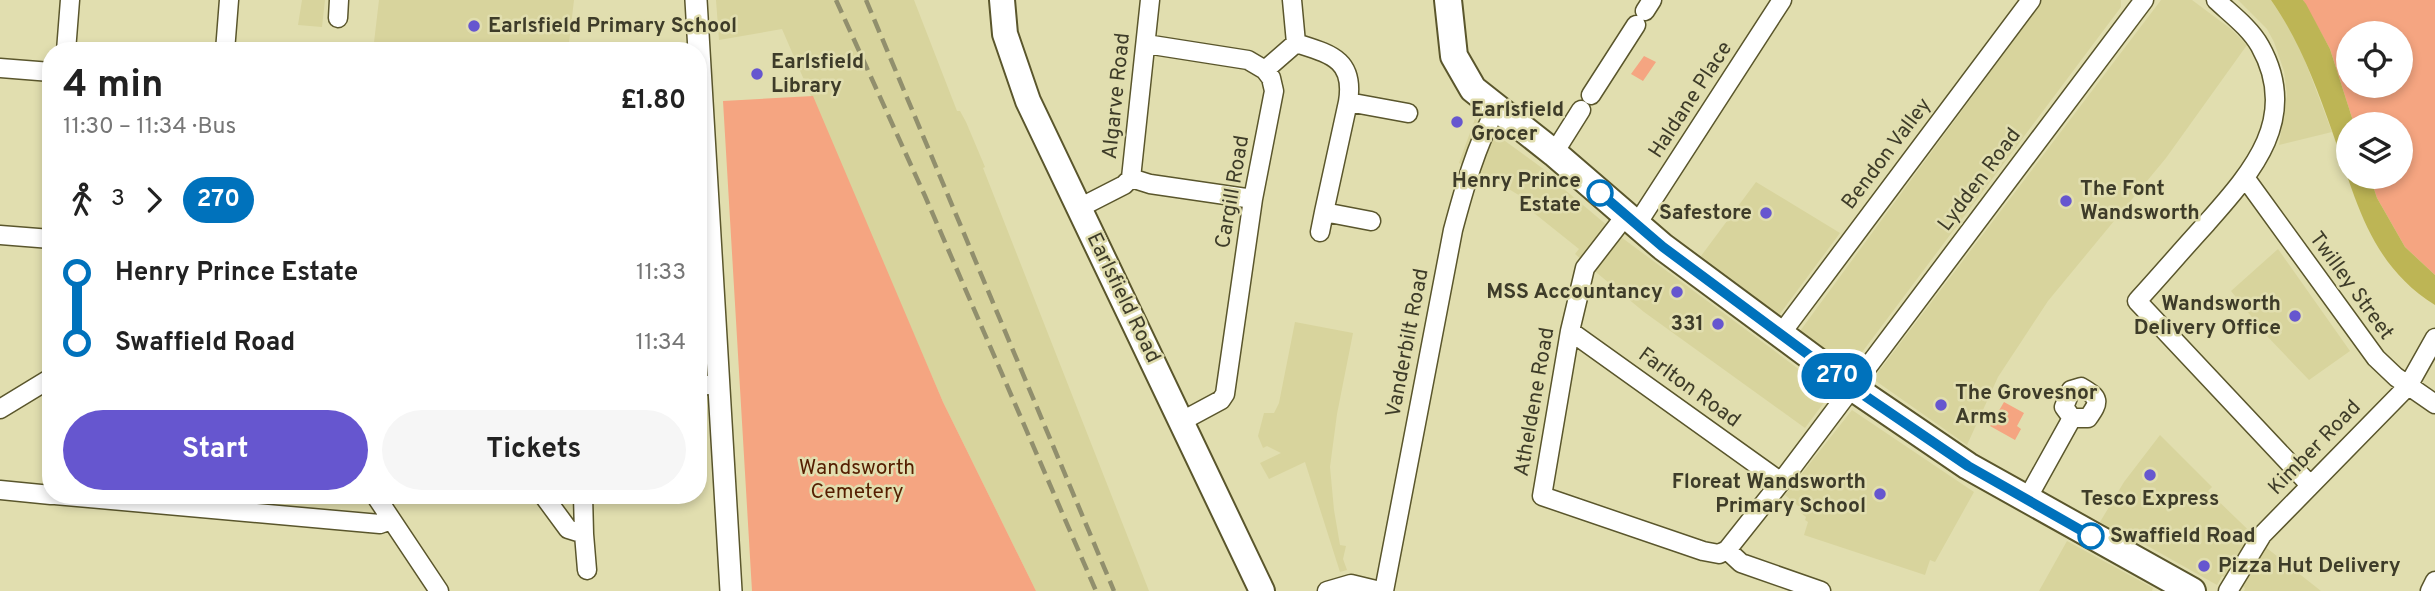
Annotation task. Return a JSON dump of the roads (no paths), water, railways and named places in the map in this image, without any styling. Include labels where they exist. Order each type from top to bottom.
[{"type":"main road","name":"Earlsfield Road","points":[[1002,0],[1005,34],[1028,101],[1262,591]]},
{"type":"main road","points":[[1448,0],[1454,56],[1473,89],[1554,153],[1663,247],[1852,387],[1968,466],[2192,591]]},
{"type":"street","points":[[67,42],[70,0]]},
{"type":"street","points":[[226,42],[229,0]]},
{"type":"street","points":[[696,0],[697,42]]},
{"type":"street","name":"Algarve Road","points":[[1079,208],[1124,186],[1130,178],[1150,0]]},
{"type":"street","points":[[1292,0],[1296,43]]},
{"type":"street","name":"Haldane Place","points":[[1632,219],[1782,0]]},
{"type":"street","name":"Bendon Valley","points":[[1780,335],[2031,0]]},
{"type":"street","name":"Lydden Road","points":[[1852,387],[2144,0]]},
{"type":"street","points":[[2216,0],[2247,28],[2260,45],[2271,70],[2274,87],[2276,103],[2272,125],[2246,179],[2137,301],[2310,485]]},
{"type":"street","points":[[1554,153],[1644,12]]},
{"type":"street","points":[[1146,44],[1248,60],[1265,70],[1296,43]]},
{"type":"street","points":[[1296,43],[1329,54],[1339,62],[1348,77],[1350,88],[1320,232]]},
{"type":"street","points":[[0,68],[42,71]]},
{"type":"street","name":"Cargill Road","points":[[1182,421],[1221,400],[1225,394],[1253,199],[1274,91],[1271,78],[1265,70]]},
{"type":"street","points":[[1348,102],[1408,113]]},
{"type":"street","name":"Vanderbilt Road","points":[[1382,591],[1453,230],[1464,187],[1496,109]]},
{"type":"street","points":[[1130,178],[1150,184],[1253,199]]},
{"type":"street","name":"Twilley Street","points":[[2246,179],[2376,358],[2408,386],[2435,404]]},
{"type":"street","points":[[1324,212],[1371,221]]},
{"type":"street","name":"Atheldene Road","points":[[1632,219],[1585,268],[1570,331],[1542,496],[1703,551],[1719,554],[1727,550],[1741,563],[1810,589]]},
{"type":"street","points":[[0,235],[42,238]]},
{"type":"street","name":"Farlton Road","points":[[1570,331],[1781,482]]},
{"type":"street","points":[[707,336],[708,385],[731,591]]},
{"type":"street","name":"Kimber Road","points":[[2228,591],[2258,540],[2408,386],[2435,338]]},
{"type":"street","points":[[0,409],[42,383]]},
{"type":"street","points":[[1727,550],[1852,387]]},
{"type":"street","points":[[2027,499],[2073,418]]},
{"type":"street","points":[[0,490],[42,494]]},
{"type":"street","points":[[153,504],[380,524],[391,520]]},
{"type":"street","points":[[381,504],[439,591]]},
{"type":"street","points":[[550,504],[568,529],[584,534]]},
{"type":"street","points":[[583,504],[587,570]]},
{"type":"street","points":[[1327,591],[1351,584],[1382,591]]},
{"type":"railway","points":[[836,0],[925,196],[1096,591]]},
{"type":"railway","points":[[866,0],[1114,591]]},
{"type":"place","name":"Earlsfield Primary School","points":[[474,26]]},
{"type":"place","name":"Earlsfield Library","points":[[757,74]]},
{"type":"place","name":"Earlsfield Grocer","points":[[1457,122]]},
{"type":"place","name":"Henry Prince Estate","points":[[1600,193]]},
{"type":"place","name":"The Font Wandsworth","points":[[2066,201]]},
{"type":"place","name":"Safestore","points":[[1766,213]]},
{"type":"place","name":"MSS Accountancy","points":[[1677,292]]},
{"type":"place","name":"Wandsworth Delivery Office","points":[[2295,316]]},
{"type":"place","name":"331","points":[[1718,324]]},
{"type":"place","name":"The Grovesnor Arms","points":[[1941,405]]},
{"type":"place","name":"Tesco Express","points":[[2150,475]]},
{"type":"place","name":"Floreat Wandsworth Primary School","points":[[1880,494]]},
{"type":"place","name":"Swaffield Road","points":[[2091,536]]},
{"type":"place","name":"Pizza Hut Delivery","points":[[2204,566]]},
{"type":"park label","name":"Wandsworth Cemetery","points":[[857,480]]}]
